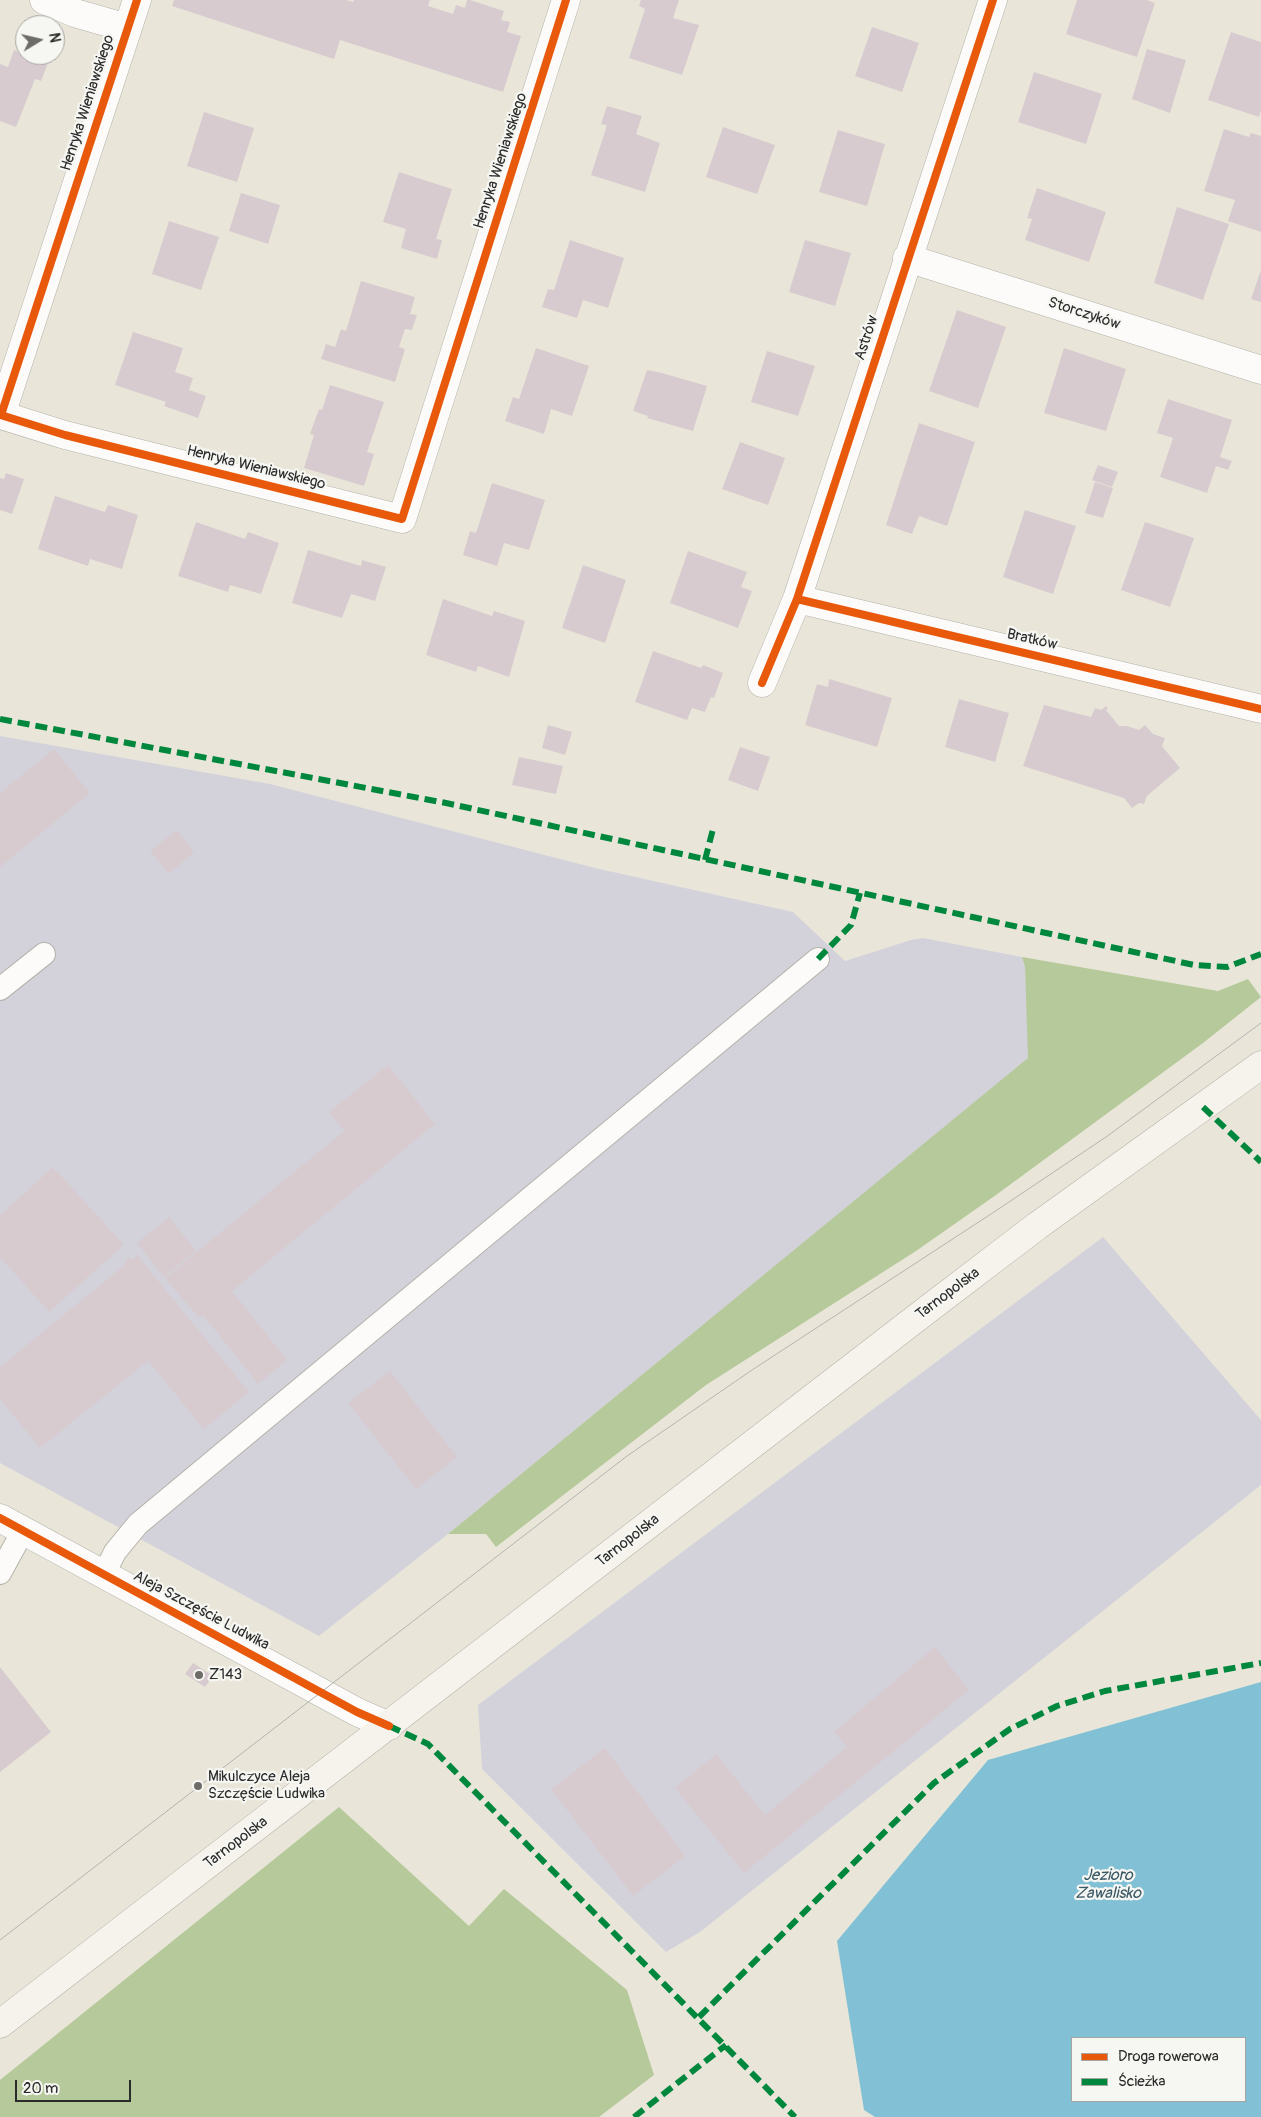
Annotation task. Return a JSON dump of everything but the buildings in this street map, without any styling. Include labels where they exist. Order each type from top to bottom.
[{"type":"main road","name":"Tarnopolska","points":[[0,2024],[967,1279],[1037,1226],[1261,1066]]},
{"type":"street","name":"Henryka Wieniawskiego","points":[[44,0],[75,13],[127,28]]},
{"type":"street","name":"Henryka Wieniawskiego","points":[[136,0],[1,415],[65,436],[402,519],[566,0]]},
{"type":"street","name":"Astrów","points":[[762,683],[796,599],[993,0]]},
{"type":"street","name":"Storczyków","points":[[907,258],[1261,370]]},
{"type":"street","name":"Bratków","points":[[796,599],[1261,709]]},
{"type":"street","name":"Aleja Szczęście Ludwika","points":[[0,1518],[358,1712],[389,1726]]},
{"type":"lane","points":[[0,989],[44,954]]},
{"type":"lane","points":[[104,1574],[116,1552],[138,1524],[818,960]]},
{"type":"lane","points":[[0,1573],[23,1531]]},
{"type":"shaded area","points":[[0,736],[270,784],[595,868],[793,912],[845,961],[923,938],[1022,957],[1025,967],[1029,1058],[448,1534],[319,1636],[0,1463]]},
{"type":"shaded area","points":[[1103,1237],[1261,1420],[1261,1485],[700,1932],[666,1952],[482,1769],[478,1705]]},
{"type":"green space","points":[[1022,957],[1218,991],[1248,979],[1261,997],[1203,1043],[996,1195],[916,1251],[706,1385],[496,1547],[486,1534],[448,1534],[1028,1058],[1025,967]]},
{"type":"green space","points":[[339,1807],[469,1926],[504,1889],[627,1990],[654,2075],[599,2117],[0,2117],[0,2080]]},
{"type":"water","name":"Jezioro Zawalisko","points":[[1261,1682],[1261,2117],[875,2117],[864,2110],[837,1941],[988,1760]]},
{"type":"tram line","points":[[0,1940],[627,1456],[752,1370],[1106,1137],[1261,1023]]},
{"type":"marked path","points":[[0,719],[446,803],[1194,965],[1227,967],[1261,954]]},
{"type":"marked path","points":[[705,860],[713,829]]},
{"type":"marked path","points":[[818,959],[851,925],[860,893]]},
{"type":"marked path","points":[[1203,1107],[1261,1162]]},
{"type":"marked path","points":[[699,2017],[934,1783],[1010,1729],[1057,1706],[1105,1691],[1261,1663]]},
{"type":"marked path","points":[[389,1726],[428,1744],[795,2117]]},
{"type":"marked path","points":[[634,2117],[726,2045]]},
{"type":"cycle path","points":[[137,0],[1,415],[65,435],[402,519],[566,0]]},
{"type":"cycle path","points":[[762,683],[797,599],[993,0]]},
{"type":"cycle path","points":[[797,599],[1261,709]]},
{"type":"cycle path","points":[[0,1518],[357,1712],[389,1726]]},
{"type":"place","name":"Z143","points":[[199,1675]]},
{"type":"place","name":"Mikulczyce Aleja Szczęście Ludwika","points":[[198,1786]]}]
